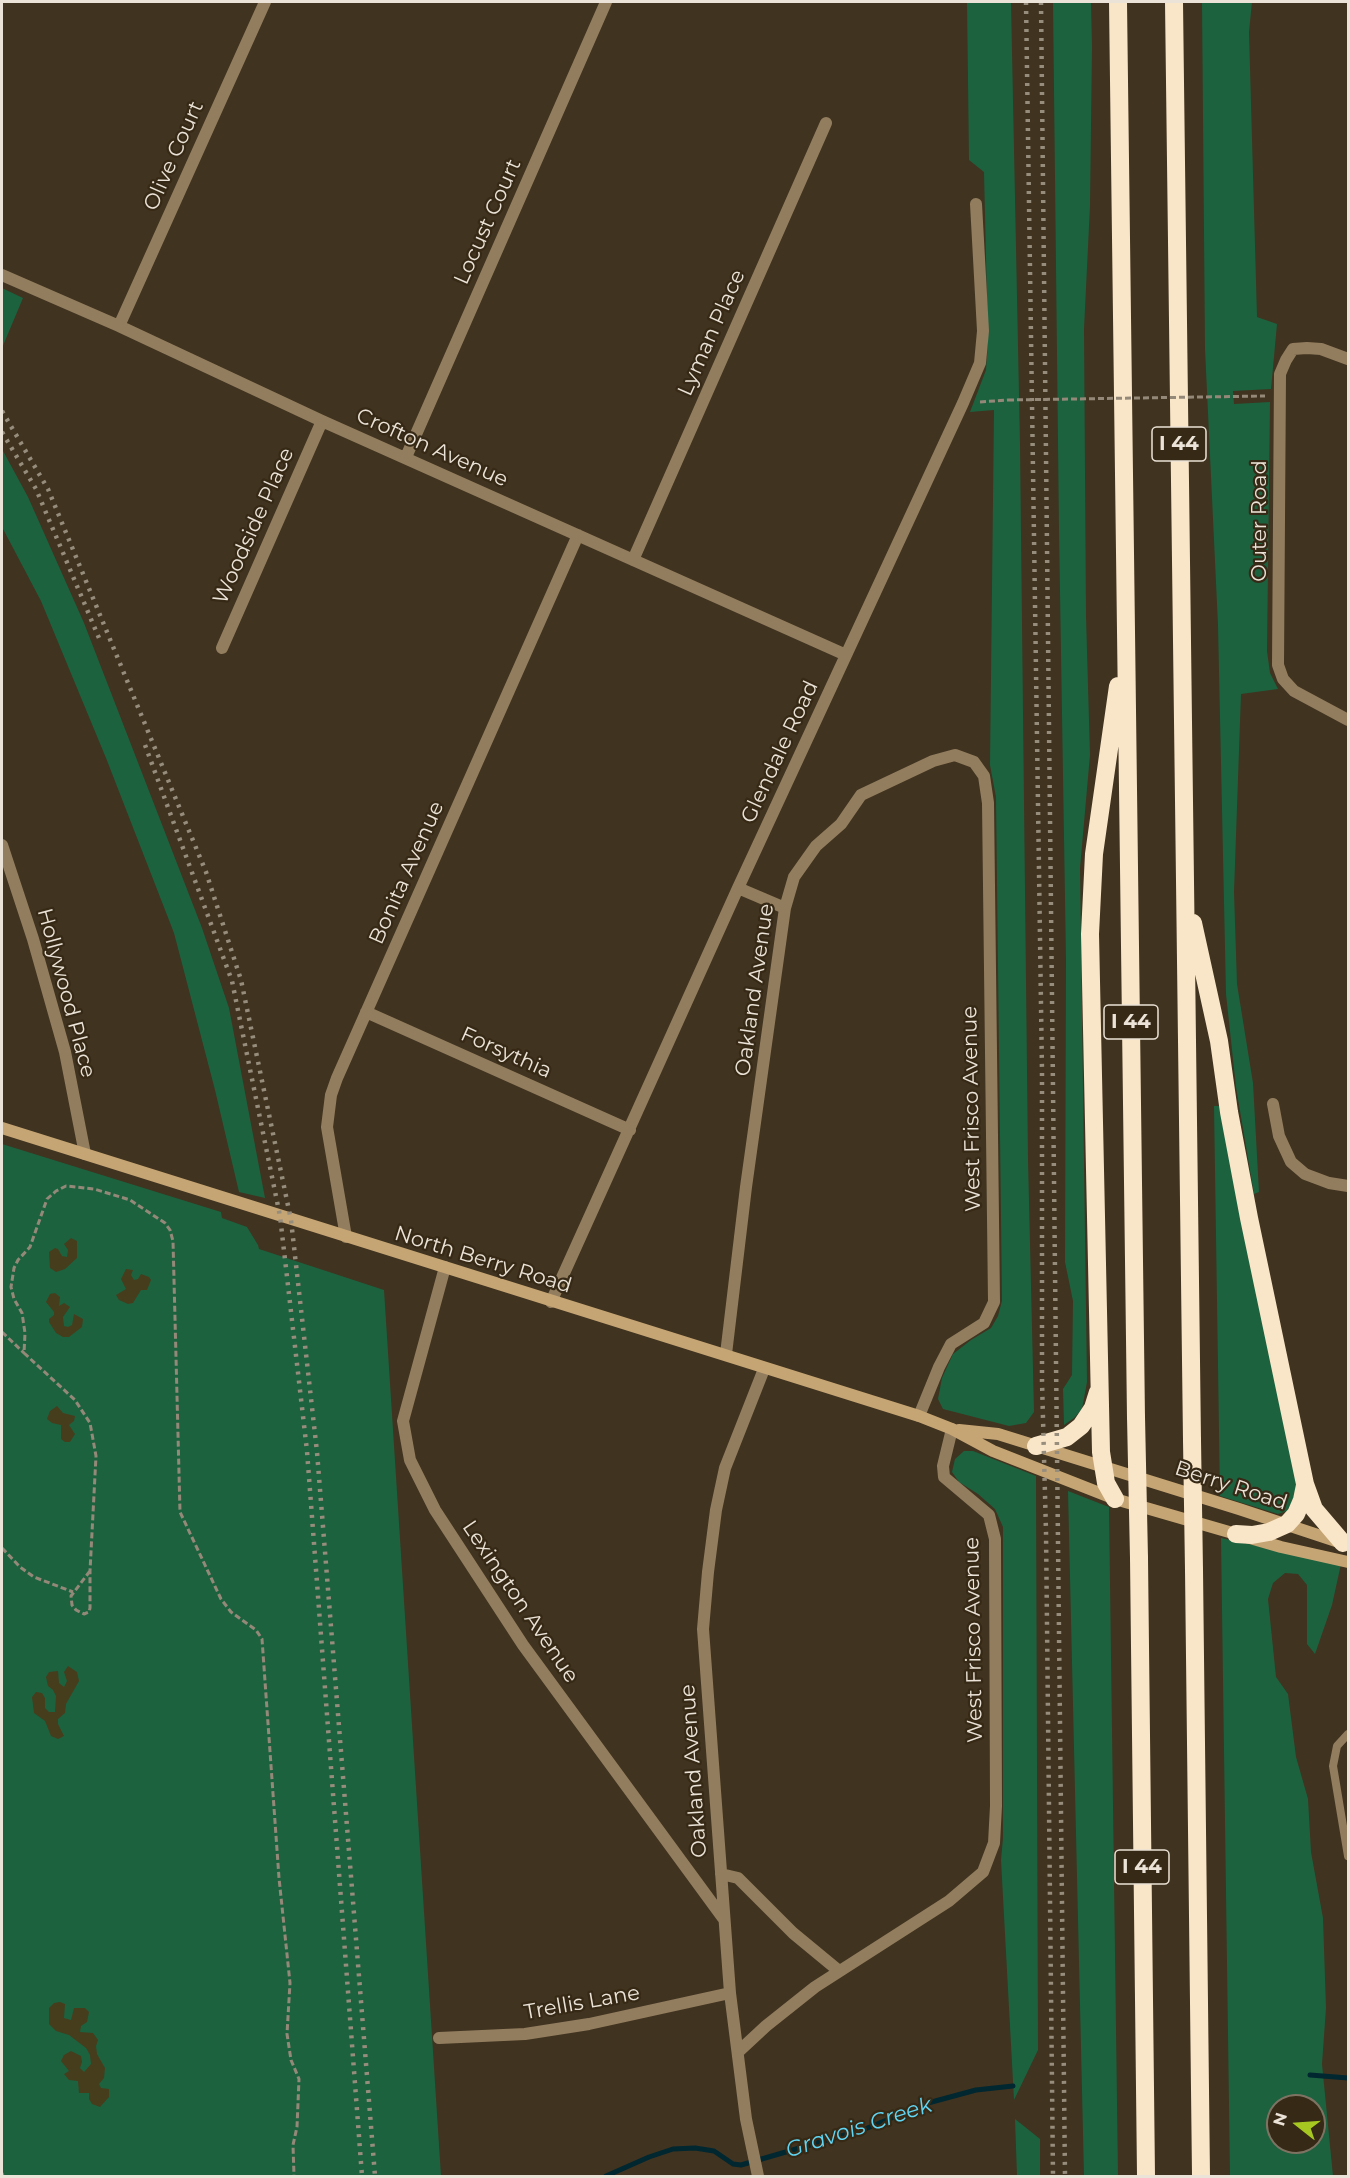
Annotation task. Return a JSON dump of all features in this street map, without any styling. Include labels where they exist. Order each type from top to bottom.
[{"type":"highway","name":"I 44","points":[[1118,2],[1146,2176]]},
{"type":"highway","name":"I 44","points":[[1174,2],[1201,2176]]},
{"type":"highway","points":[[1115,1499],[1106,1483],[1102,1466],[1090,934],[1094,854],[1126,628]]},
{"type":"highway","points":[[1184,886],[1219,1041],[1229,1112],[1247,1208],[1305,1484],[1314,1509],[1346,1544]]},
{"type":"highway","points":[[1036,1446],[1067,1437],[1081,1426],[1093,1408],[1100,1385]]},
{"type":"highway","points":[[1236,1534],[1252,1535],[1269,1532],[1287,1524],[1296,1514],[1305,1484]]},
{"type":"main road","name":"North Berry Road","points":[[2,1128],[346,1238],[726,1354],[764,1369],[919,1416],[952,1429],[993,1451],[1115,1499]]},
{"type":"main road","name":"North Berry Road","points":[[952,1429],[998,1434],[1102,1466]]},
{"type":"main road","name":"Berry Road","points":[[1102,1466],[1346,1544]]},
{"type":"main road","name":"Berry Road","points":[[1115,1499],[1236,1534],[1348,1562]]},
{"type":"street","name":"Olive Court","points":[[118,326],[265,2]]},
{"type":"street","name":"Locust Court","points":[[406,457],[606,2]]},
{"type":"street","name":"Lyman Place","points":[[633,560],[826,123]]},
{"type":"street","name":"Glendale Road","points":[[551,1302],[738,888],[980,363],[983,331],[976,204]]},
{"type":"street","name":"Crofton Avenue","points":[[2,275],[846,655]]},
{"type":"street","name":"Outer Road","points":[[1348,359],[1321,349],[1293,349],[1280,374],[1278,665],[1283,679],[1294,691],[1348,720]]},
{"type":"street","name":"Woodside Place","points":[[222,648],[322,421]]},
{"type":"street","name":"Bonita Avenue","points":[[346,1238],[330,1146],[328,1113],[337,1078],[579,535]]},
{"type":"street","name":"Oakland Avenue","points":[[726,1354],[746,1187],[785,908],[795,877],[816,846],[841,824],[861,795],[933,761],[955,754],[974,762],[984,776]]},
{"type":"street","name":"West Frisco Avenue","points":[[919,1416],[939,1366],[951,1344],[984,1323],[994,1302],[988,803],[984,776]]},
{"type":"street","name":"Hollywood Place","points":[[2,845],[33,939],[65,1052],[85,1154]]},
{"type":"street","points":[[738,888],[785,908]]},
{"type":"street","name":"Forsythia","points":[[366,1012],[630,1130]]},
{"type":"street","points":[[1273,1104],[1279,1136],[1291,1162],[1305,1174],[1329,1183],[1348,1186]]},
{"type":"street","name":"Lexington Avenue","points":[[445,1267],[403,1421],[410,1460],[435,1510],[523,1645],[725,1920]]},
{"type":"street","name":"Oakland Avenue","points":[[758,2176],[752,2154],[730,1993],[703,1629],[716,1510],[725,1468],[764,1369]]},
{"type":"street","name":"West Frisco Avenue","points":[[839,1971],[949,1901],[983,1872],[993,1843],[996,1806],[995,1539],[989,1515],[944,1477],[943,1466],[952,1429]]},
{"type":"street","points":[[721,1874],[738,1878],[793,1933],[839,1971],[774,2019],[738,2052]]},
{"type":"street","name":"Trellis Lane","points":[[439,2038],[525,2034],[589,2024],[730,1993]]},
{"type":"lane","points":[[1348,1734],[1337,1746],[1334,1766],[1348,1856]]},
{"type":"path","points":[[963,403],[1008,400],[1265,396]]},
{"type":"path","points":[[24,1353],[25,1332],[22,1313],[14,1299],[11,1277],[18,1260],[30,1247],[47,1199],[66,1186],[94,1189],[130,1200],[165,1224],[170,1230],[174,1254],[180,1512],[221,1599],[231,1612],[256,1630],[262,1639],[279,1878],[290,1983],[287,2034],[291,2060],[299,2079],[297,2127],[293,2145],[294,2176]]},
{"type":"path","points":[[2,1332],[75,1400],[90,1423],[96,1456],[90,1608],[87,1614],[80,1613],[72,1605],[71,1599],[73,1592],[86,1579],[90,1571]]},
{"type":"path","points":[[2,1548],[20,1567],[34,1577],[73,1592]]},
{"type":"green space","points":[[967,2],[1011,2],[1020,444],[1028,1159],[1034,1412],[1026,1423],[1009,1426],[943,1409],[938,1399],[942,1378],[953,1354],[991,1328],[998,1316],[1002,1301],[996,797],[990,765],[994,410],[970,412],[986,370],[988,342],[984,172],[969,160]]},
{"type":"green space","points":[[1053,2],[1091,2],[1092,47],[1090,206],[1084,329],[1086,616],[1090,755],[1080,868],[1087,1382],[1082,1409],[1064,1425],[1063,1389],[1072,1375],[1073,1301],[1065,1262],[1066,960]]},
{"type":"green space","points":[[1202,2],[1252,2],[1249,32],[1257,317],[1277,324],[1271,389],[1233,391],[1234,404],[1270,402],[1267,651],[1270,673],[1278,689],[1241,694],[1234,892],[1237,984],[1253,1083],[1259,1192],[1254,1194],[1236,1087],[1226,994],[1218,625],[1205,349]]},
{"type":"green space","points":[[2,288],[23,298],[2,348]]},
{"type":"green space","points":[[2,449],[28,497],[84,623],[202,928],[229,1008],[265,1198],[239,1192],[174,933],[106,758],[41,601],[2,527]]},
{"type":"green space","points":[[1214,1106],[1221,1106],[1296,1481],[1291,1504],[1287,1511],[1278,1514],[1220,1496]]},
{"type":"green space","points":[[2,1144],[221,1212],[222,1218],[247,1227],[259,1249],[384,1290],[441,2176],[2,2176]]},
{"type":"green space","points":[[964,1451],[973,1451],[1036,1476],[1038,2050],[1014,2100],[1001,1860],[1003,1838],[1003,1527],[995,1509],[978,1494],[959,1482],[952,1472],[955,1459]]},
{"type":"green space","points":[[1068,1491],[1109,1507],[1118,2176],[1084,2176]]},
{"type":"green space","points":[[1221,1538],[1341,1564],[1332,1605],[1315,1654],[1307,1644],[1307,1585],[1298,1574],[1285,1573],[1273,1583],[1268,1599],[1276,1677],[1288,1694],[1296,1757],[1308,1799],[1311,1852],[1323,1918],[1326,2008],[1322,2064],[1325,2094],[1266,2094],[1266,2154],[1326,2154],[1326,2105],[1333,2176],[1230,2176]]},
{"type":"green space","points":[[1015,2119],[1040,2139],[1040,2176],[1017,2176]]},
{"type":"sand","points":[[71,1238],[77,1241],[77,1258],[65,1269],[56,1272],[50,1268],[49,1252],[55,1248],[62,1256],[67,1257],[68,1250],[64,1244]]},
{"type":"sand","points":[[126,1269],[133,1270],[131,1275],[134,1280],[138,1279],[141,1274],[151,1280],[147,1290],[141,1290],[133,1303],[128,1304],[119,1300],[116,1295],[126,1289],[121,1279]]},
{"type":"sand","points":[[55,1293],[60,1297],[59,1306],[64,1303],[70,1307],[63,1317],[64,1326],[72,1325],[74,1314],[83,1319],[82,1327],[69,1337],[56,1333],[49,1322],[54,1312],[46,1302],[50,1294]]},
{"type":"sand","points":[[57,1406],[63,1413],[75,1416],[74,1421],[69,1425],[75,1434],[70,1442],[61,1439],[61,1425],[47,1419],[50,1411]]},
{"type":"sand","points":[[68,1666],[77,1672],[79,1681],[66,1704],[65,1713],[58,1719],[64,1736],[58,1739],[51,1736],[45,1721],[34,1713],[32,1697],[36,1692],[42,1693],[45,1698],[45,1708],[49,1712],[55,1712],[56,1696],[48,1686],[46,1677],[49,1672],[58,1671],[59,1683],[64,1687],[67,1681],[64,1672]]},
{"type":"sand","points":[[54,2003],[65,2004],[64,2018],[71,2020],[74,2008],[85,2008],[89,2012],[87,2022],[81,2026],[80,2032],[93,2033],[98,2040],[97,2054],[105,2068],[104,2078],[99,2084],[101,2088],[109,2089],[109,2097],[100,2107],[92,2104],[89,2093],[79,2093],[78,2081],[69,2080],[64,2074],[69,2071],[61,2061],[64,2055],[71,2051],[81,2056],[80,2068],[84,2072],[91,2064],[86,2048],[69,2035],[56,2031],[49,2024],[49,2008]]},
{"type":"waterway","name":"Gravois Creek","points":[[1310,2075],[1348,2078]]},
{"type":"waterway","name":"Gravois Creek","points":[[606,2176],[673,2149],[695,2148],[714,2151],[733,2164],[741,2165],[865,2129],[928,2103],[976,2090],[1013,2086]]},
{"type":"railway","points":[[1026,2],[1042,1071],[1042,1381],[1046,1532],[1053,2176]]},
{"type":"railway","points":[[1041,2],[1065,2176]]},
{"type":"railway","points":[[2,411],[48,489],[206,872],[241,980],[291,1220],[317,1452],[375,2176]]},
{"type":"railway","points":[[2,432],[36,489],[99,638]]},
{"type":"railway","points":[[145,745],[232,981],[280,1216],[307,1451],[362,2176]]}]
